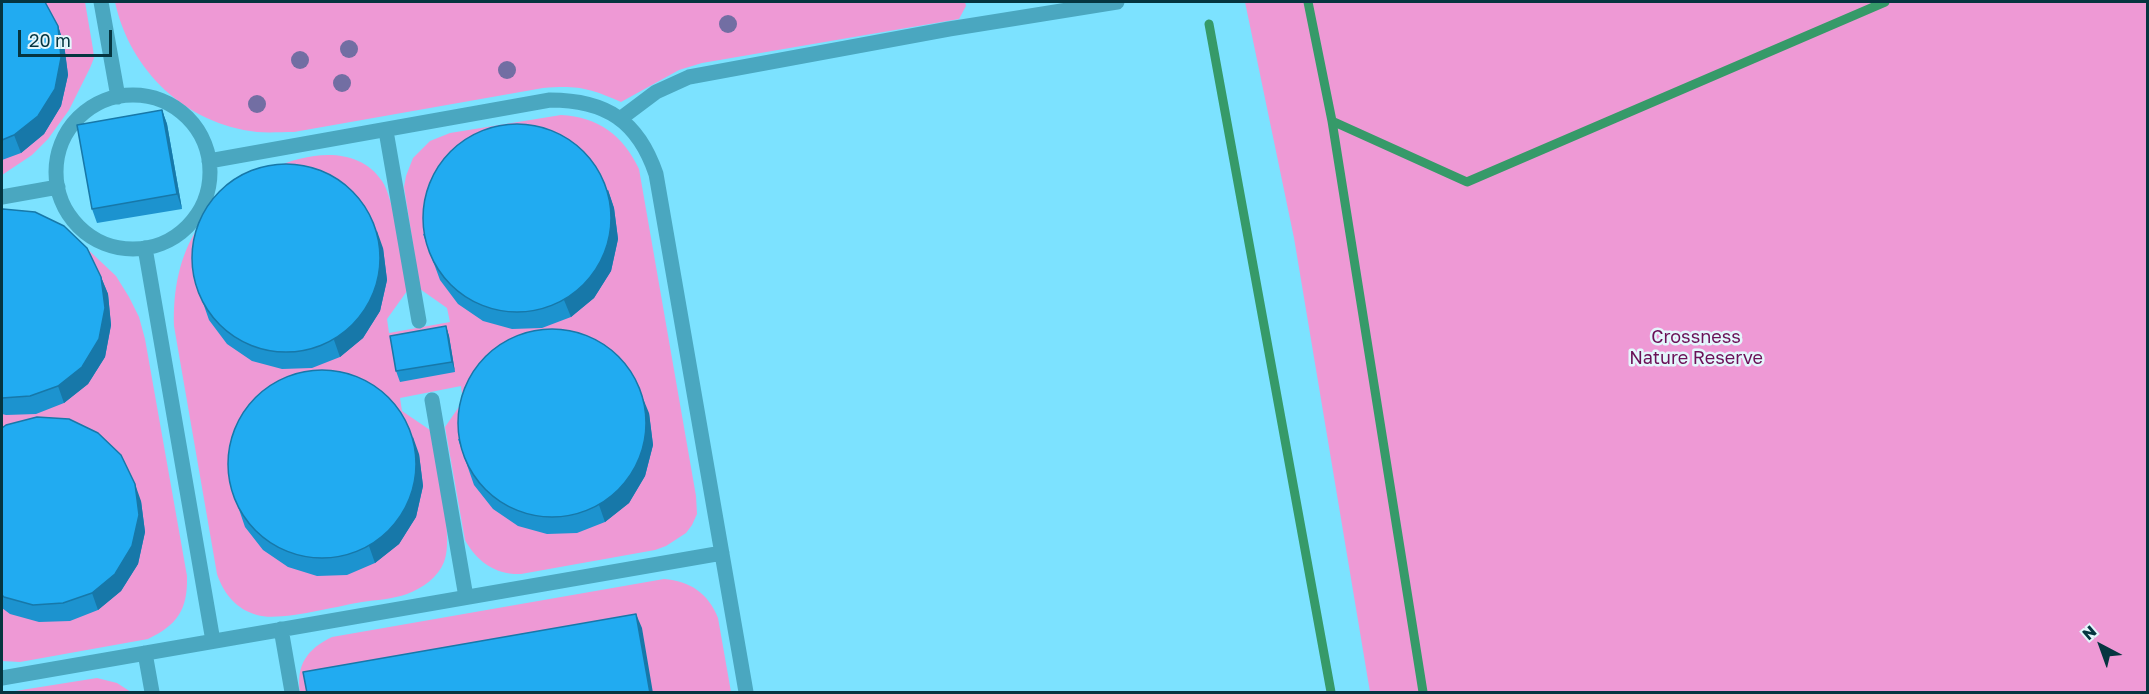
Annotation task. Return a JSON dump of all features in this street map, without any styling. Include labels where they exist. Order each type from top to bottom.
[{"type":"lane","points":[[101,2],[118,97]]},
{"type":"lane","points":[[620,118],[656,92],[689,76],[938,31],[1116,2]]},
{"type":"lane","points":[[143,96],[166,103],[180,112],[187,117],[202,137],[209,161],[209,186],[200,209],[185,229],[164,243],[139,250],[113,247],[89,236],[70,218],[59,195],[56,170],[61,144],[74,122],[94,105],[118,97],[143,96]]},
{"type":"lane","points":[[209,161],[550,100],[571,100],[590,104],[620,118],[644,145],[656,174],[746,693]]},
{"type":"lane","points":[[386,131],[419,321]]},
{"type":"lane","points":[[2,197],[58,187]]},
{"type":"lane","points":[[145,248],[213,641]]},
{"type":"lane","points":[[432,400],[466,597]]},
{"type":"lane","points":[[2,678],[722,553]]},
{"type":"lane","points":[[281,629],[292,693]]},
{"type":"lane","points":[[145,653],[152,693]]},
{"type":"green space","points":[[2,2],[85,2],[94,58],[69,110],[48,139],[32,155],[2,175]]},
{"type":"green space","points":[[115,2],[965,2],[966,6],[959,19],[702,63],[679,70],[621,102],[601,93],[583,89],[543,88],[294,132],[257,132],[231,127],[207,118],[185,106],[165,90],[134,50],[122,27]]},
{"type":"green space","name":"Crossness Nature Reserve","points":[[1245,2],[2147,2],[2147,692],[1370,692],[1294,238]]},
{"type":"green space","points":[[561,115],[587,120],[608,130],[625,146],[639,169],[696,496],[697,514],[692,525],[686,533],[655,550],[521,574],[503,572],[488,566],[475,555],[465,540],[445,427],[463,401],[461,386],[400,398],[402,411],[430,430],[440,478],[446,517],[447,550],[444,562],[434,577],[419,589],[402,596],[308,613],[267,617],[243,609],[227,594],[217,574],[174,326],[176,287],[182,262],[199,226],[263,174],[287,162],[332,155],[360,162],[372,169],[387,190],[407,291],[387,319],[389,333],[450,322],[447,308],[420,289],[404,187],[413,158],[430,141],[450,133]]},
{"type":"green space","points":[[2,216],[81,243],[116,276],[139,317],[145,339],[187,576],[185,598],[179,615],[166,628],[148,639],[20,662],[2,661]]},
{"type":"green space","points":[[664,579],[682,582],[697,590],[714,609],[718,618],[731,692],[300,692],[300,674],[305,659],[316,647],[332,637]]},
{"type":"green space","points":[[97,678],[117,683],[131,692],[9,692]]},
{"type":"building","points":[[2,2],[45,2],[58,26],[61,58],[55,89],[38,116],[14,135],[2,140]]},
{"type":"building","points":[[162,110],[177,194],[92,209],[77,125]]},
{"type":"building","points":[[517,124],[553,131],[569,140],[583,152],[595,166],[604,182],[611,218],[604,254],[595,270],[583,284],[569,296],[553,305],[517,312],[481,305],[465,296],[451,284],[439,270],[430,254],[423,218],[430,182],[439,166],[451,152],[465,140],[481,131]]},
{"type":"building","points":[[286,164],[322,171],[338,180],[352,192],[364,206],[373,222],[380,258],[373,294],[364,310],[352,324],[338,336],[322,345],[286,352],[250,345],[234,336],[220,324],[208,310],[199,294],[192,258],[199,222],[208,206],[220,192],[234,180],[250,171]]},
{"type":"building","points":[[2,210],[35,212],[64,226],[87,248],[101,277],[105,308],[99,339],[82,367],[58,386],[30,396],[2,398]]},
{"type":"building","points":[[446,326],[452,362],[396,371],[390,336]]},
{"type":"building","points":[[552,329],[588,336],[604,345],[618,357],[630,371],[639,387],[646,423],[639,459],[630,475],[618,489],[604,501],[588,510],[552,517],[516,510],[500,501],[486,489],[474,475],[465,459],[458,423],[465,387],[474,371],[486,357],[500,345],[516,336]]},
{"type":"building","points":[[322,370],[358,377],[382,391],[395,404],[409,428],[416,464],[409,500],[395,524],[382,537],[358,551],[322,558],[286,551],[262,537],[249,524],[235,500],[228,464],[235,428],[249,404],[262,391],[286,377]]},
{"type":"building","points":[[37,417],[69,419],[98,433],[121,455],[135,484],[139,515],[132,546],[115,574],[92,593],[63,603],[33,605],[2,595],[2,428]]},
{"type":"building","points":[[636,614],[650,693],[307,693],[303,672]]},
{"type":"waterway","points":[[1308,2],[1332,121],[1423,692]]},
{"type":"waterway","points":[[1332,121],[1467,182],[1885,2]]},
{"type":"waterway","points":[[1209,24],[1331,692]]}]
